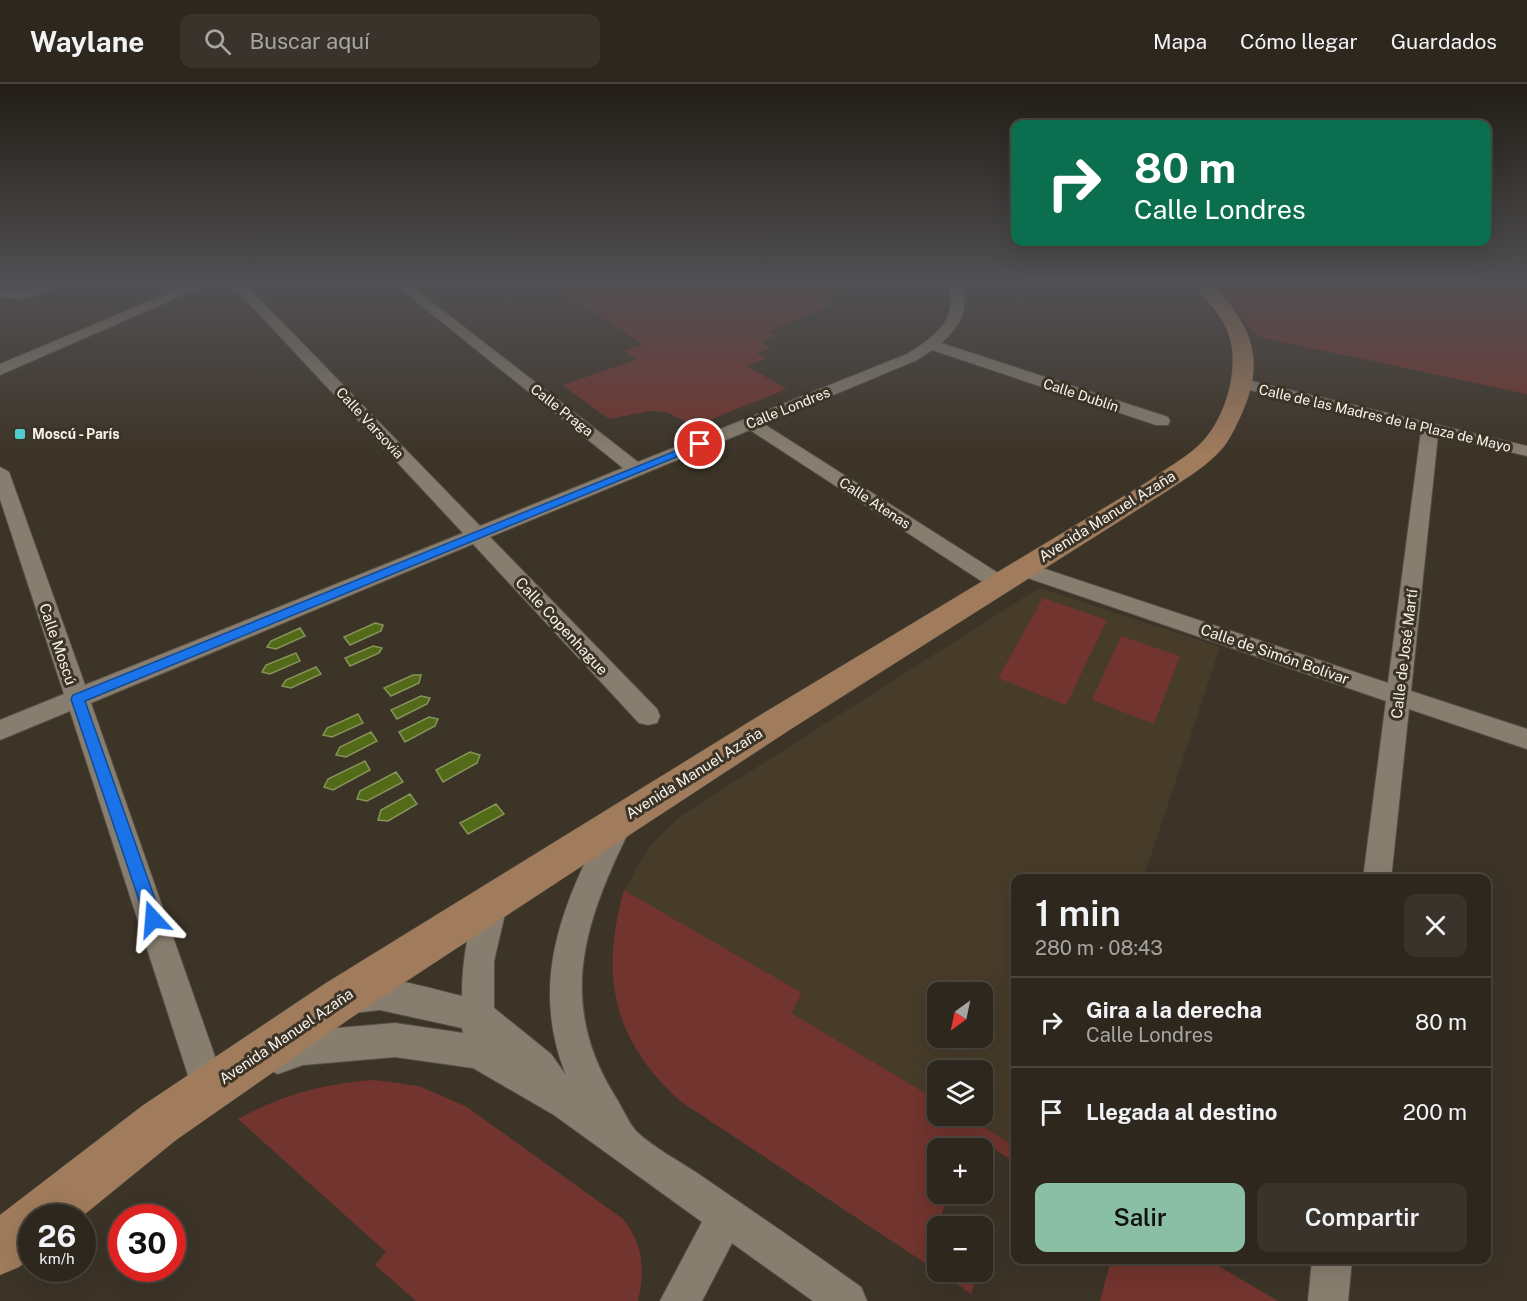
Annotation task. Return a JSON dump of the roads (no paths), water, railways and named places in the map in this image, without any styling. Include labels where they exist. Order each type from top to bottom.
[{"type":"street","points":[[0,370],[66,342]]},
{"type":"street","name":"Calle Varsovia","points":[[293,342],[476,535]]},
{"type":"street","name":"Calle Praga","points":[[474,342],[636,470]]},
{"type":"street","name":"Calle Londres","points":[[0,730],[912,357],[935,342]]},
{"type":"street","name":"Avenida Manuel Azaña","points":[[56,1204],[208,1088],[342,998],[621,820],[1158,486],[1207,450],[1222,429],[1243,384],[1246,372],[1241,342]]},
{"type":"street","name":"Calle Dublín","points":[[931,345],[1162,421]]},
{"type":"street","name":"Calle de las Madres de la Plaza de Mayo","points":[[1243,384],[1527,451]]},
{"type":"street","name":"Calle Atenas","points":[[751,423],[1011,576]]},
{"type":"street","name":"Calle de José Martí","points":[[1378,874],[1431,429]]},
{"type":"street","name":"Calle Moscú","points":[[0,472],[6,510],[77,699],[191,1029],[208,1088]]},
{"type":"street","name":"Calle Copenhague","points":[[476,535],[648,716]]},
{"type":"street","name":"Calle de Simón Bolívar","points":[[1011,576],[1399,696],[1527,739]]},
{"type":"street","points":[[621,820],[587,886],[568,940],[564,977],[567,1014],[578,1062],[623,1143]]},
{"type":"street","points":[[478,1052],[478,961],[493,901]]},
{"type":"street","points":[[342,998],[380,994],[477,1015],[538,1066],[566,1103]]},
{"type":"street","points":[[208,1088],[260,1064],[303,1048],[395,1040],[478,1052],[566,1103],[847,1301]]},
{"type":"street","points":[[680,1301],[726,1216]]},
{"type":"street","points":[[0,1248],[18,1234]]},
{"type":"street","points":[[1328,1301],[1332,1264]]},
{"type":"place","name":"Moscú - París","points":[[20,434]]}]
